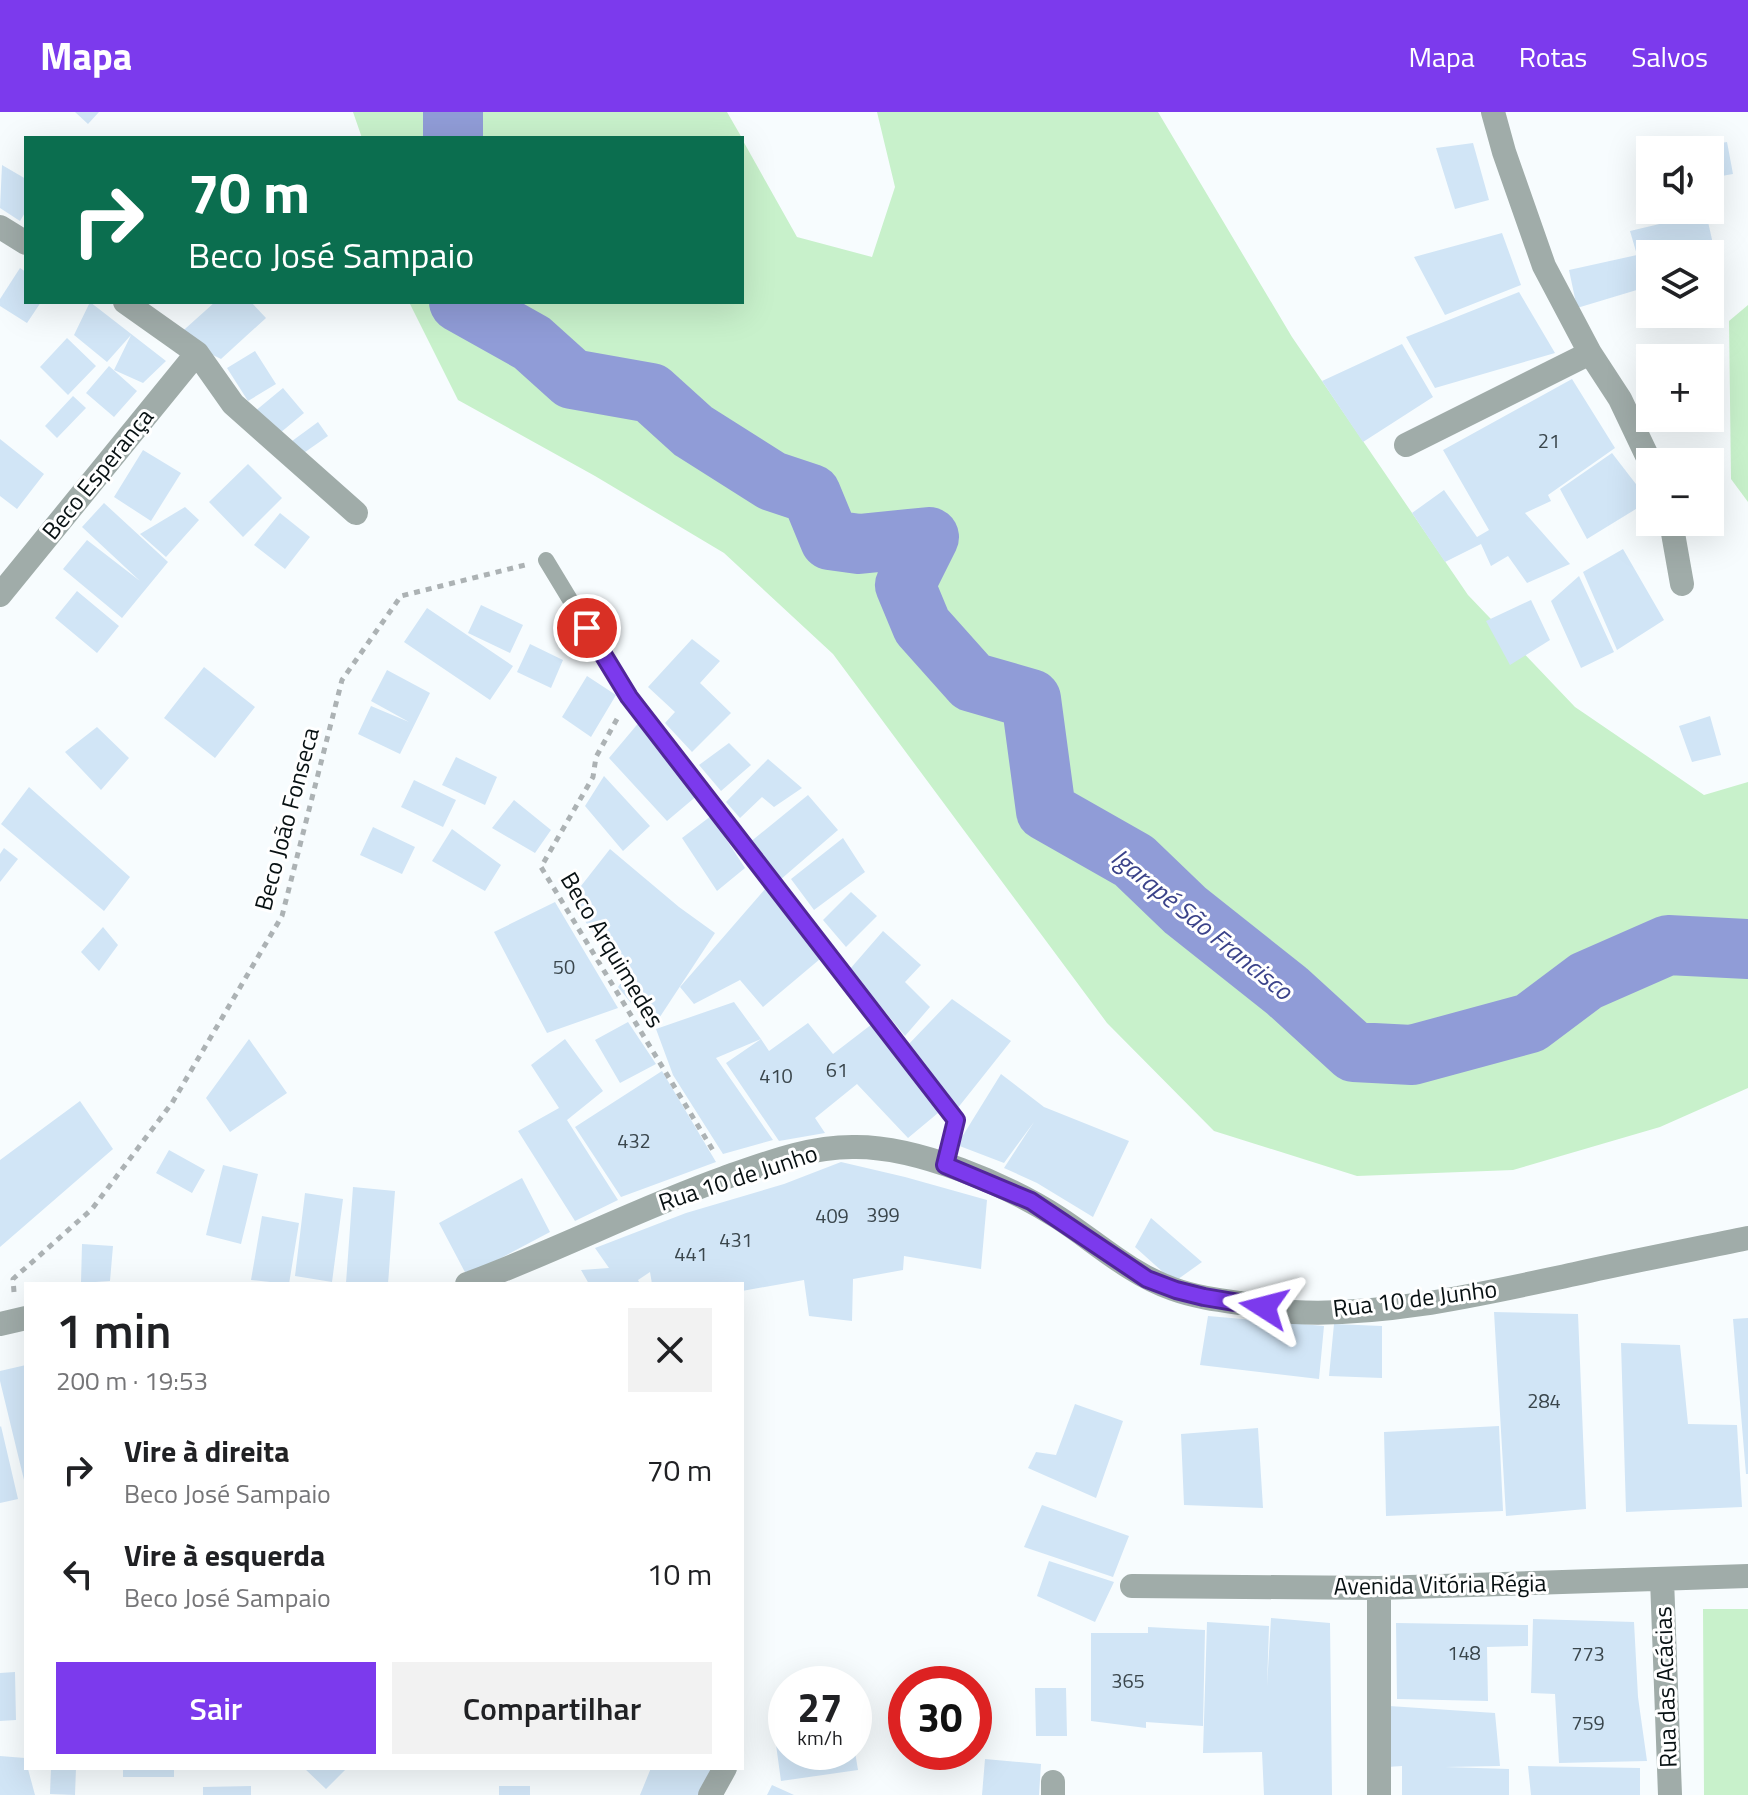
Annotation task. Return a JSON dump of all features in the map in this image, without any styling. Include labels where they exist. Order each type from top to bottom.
[{"type":"street","points":[[1493,112],[1544,266],[1590,353],[1620,399],[1643,448]]},
{"type":"street","points":[[0,227],[24,242]]},
{"type":"street","points":[[128,304],[197,353],[233,404],[356,513]]},
{"type":"street","name":"Beco Esperança","points":[[0,595],[197,353]]},
{"type":"street","points":[[1406,445],[1590,353]]},
{"type":"street","points":[[1673,536],[1682,584]]},
{"type":"street","name":"Rua 10 de Junho","points":[[472,1282],[727,1177],[817,1149],[856,1146],[892,1151],[945,1165],[1031,1201],[1147,1279],[1204,1297],[1293,1312],[1371,1309],[1457,1299],[1748,1238]]},
{"type":"street","name":"Avenida Vitória Régia","points":[[1132,1586],[1379,1588],[1748,1576]]},
{"type":"street","name":"Rua das Acácias","points":[[1662,1579],[1670,1795]]},
{"type":"street","points":[[1379,1588],[1379,1795]]},
{"type":"street","points":[[710,1795],[724,1770]]},
{"type":"lane","points":[[546,560],[629,697],[956,1120],[945,1165]]},
{"type":"path","name":"Beco João Fonseca","points":[[14,1321],[13,1279],[92,1209],[172,1103],[282,916],[342,680],[401,596],[546,560]]},
{"type":"path","name":"Beco Arquimedes","points":[[629,697],[596,757],[593,777],[541,867],[727,1177]]},
{"type":"green space","points":[[353,112],[727,112],[741,136],[361,136]]},
{"type":"green space","points":[[877,112],[1158,112],[1292,337],[1468,595],[1575,707],[1704,795],[1748,782],[1748,1088],[1660,1127],[1513,1170],[1357,1176],[1214,1131],[1107,1023],[833,654],[724,553],[595,476],[458,400],[410,304],[744,304],[744,143],[797,237],[872,257],[895,187]]},
{"type":"green space","points":[[1748,305],[1748,502],[1731,479],[1729,321]]},
{"type":"green space","points":[[1703,1609],[1748,1609],[1748,1795],[1704,1795]]},
{"type":"building","points":[[75,112],[99,112],[88,124]]},
{"type":"building","points":[[1724,142],[1727,142],[1733,174],[1724,176]]},
{"type":"building","points":[[1473,143],[1489,200],[1455,209],[1436,148]]},
{"type":"building","points":[[2,165],[24,178],[24,214],[20,221],[0,208]]},
{"type":"building","points":[[1660,224],[1708,224],[1712,240],[1636,240],[1636,252],[1630,231]]},
{"type":"building","points":[[1502,233],[1521,285],[1445,315],[1414,257]]},
{"type":"building","points":[[1636,255],[1636,290],[1577,308],[1569,270]]},
{"type":"building","points":[[20,268],[24,271],[24,304],[40,304],[27,323],[0,306],[0,299]]},
{"type":"building","points":[[1519,292],[1555,353],[1435,388],[1406,337]]},
{"type":"building","points":[[89,304],[93,304],[166,361],[143,383],[114,370],[131,335],[107,362],[74,335]]},
{"type":"building","points":[[213,304],[253,304],[266,318],[221,359],[176,337]]},
{"type":"building","points":[[67,338],[96,366],[68,395],[40,367]]},
{"type":"building","points":[[1402,344],[1433,397],[1363,442],[1322,381]]},
{"type":"building","points":[[255,351],[276,384],[248,401],[227,368]]},
{"type":"building","points":[[109,366],[137,391],[114,417],[86,393]]},
{"type":"building","points":[[1572,379],[1615,448],[1548,495],[1551,501],[1525,513],[1570,564],[1527,583],[1508,556],[1491,566],[1481,544],[1445,562],[1412,513],[1444,490],[1477,537],[1489,530],[1443,450]]},
{"type":"building","points":[[283,388],[304,413],[274,438],[254,412]]},
{"type":"building","points":[[73,396],[86,408],[57,438],[45,426]]},
{"type":"building","points":[[318,422],[328,436],[298,457],[288,444]]},
{"type":"building","points":[[0,439],[44,474],[17,509],[0,496]]},
{"type":"building","points":[[143,450],[181,473],[151,521],[114,497]]},
{"type":"building","points":[[1612,453],[1636,484],[1636,509],[1587,539],[1560,489]]},
{"type":"building","points":[[248,464],[282,498],[243,537],[209,502]]},
{"type":"building","points":[[104,503],[168,562],[122,618],[63,569],[87,540],[140,581],[82,527]]},
{"type":"building","points":[[185,507],[199,520],[166,557],[140,534]]},
{"type":"building","points":[[280,513],[310,537],[285,569],[254,545]]},
{"type":"building","points":[[1623,549],[1664,620],[1617,650],[1583,572]]},
{"type":"building","points":[[1579,576],[1614,652],[1581,668],[1551,601]]},
{"type":"building","points":[[77,591],[119,626],[97,653],[55,618]]},
{"type":"building","points":[[1531,600],[1550,640],[1510,665],[1486,621]]},
{"type":"building","points":[[481,605],[523,625],[510,653],[468,633]]},
{"type":"building","points":[[427,608],[513,666],[490,700],[404,642]]},
{"type":"building","points":[[692,639],[720,661],[700,683],[731,713],[692,752],[665,723],[675,712],[648,687]]},
{"type":"building","points":[[530,644],[563,660],[551,688],[517,672]]},
{"type":"building","points":[[204,667],[255,707],[215,758],[164,718]]},
{"type":"building","points":[[387,670],[430,693],[400,754],[358,734],[371,706],[409,722],[371,701]]},
{"type":"building","points":[[587,676],[616,695],[591,737],[562,717]]},
{"type":"building","points":[[1710,716],[1721,755],[1692,762],[1679,726]]},
{"type":"building","points":[[641,720],[699,794],[667,821],[609,758]]},
{"type":"building","points":[[97,727],[129,758],[101,790],[65,752]]},
{"type":"building","points":[[729,743],[751,765],[721,791],[699,765]]},
{"type":"building","points":[[456,757],[497,777],[485,805],[442,785]]},
{"type":"building","points":[[768,759],[802,788],[774,807],[762,797],[740,818],[726,802]]},
{"type":"building","points":[[604,776],[650,826],[623,851],[585,806]]},
{"type":"building","points":[[414,780],[456,800],[443,827],[401,807]]},
{"type":"building","points":[[29,787],[130,877],[104,911],[1,824]]},
{"type":"building","points":[[808,795],[838,830],[780,880],[749,843]]},
{"type":"building","points":[[514,800],[551,830],[535,853],[492,828]]},
{"type":"building","points":[[711,816],[745,868],[717,891],[682,838]]},
{"type":"building","points":[[373,827],[415,847],[402,874],[360,855]]},
{"type":"building","points":[[452,829],[501,865],[485,891],[432,861]]},
{"type":"building","points":[[843,838],[865,872],[814,910],[791,879]]},
{"type":"building","points":[[4,848],[18,859],[0,882],[0,854]]},
{"type":"building","points":[[610,849],[715,933],[652,1029],[618,987],[629,972],[597,938],[570,900]]},
{"type":"building","points":[[765,889],[820,959],[763,1007],[740,980],[694,1004],[680,987]]},
{"type":"building","points":[[851,892],[877,916],[846,947],[823,920]]},
{"type":"building","points":[[555,902],[618,1008],[547,1033],[494,932]]},
{"type":"building","points":[[103,927],[118,945],[99,971],[81,952]]},
{"type":"building","points":[[883,931],[921,965],[905,982],[930,1007],[905,1036],[850,969]]},
{"type":"building","points":[[952,999],[1011,1041],[957,1109],[906,1047]]},
{"type":"building","points":[[734,1002],[761,1039],[716,1058],[773,1140],[723,1154],[673,1075],[656,1029]]},
{"type":"building","points":[[876,1021],[944,1108],[908,1138],[857,1084],[815,1118],[825,1133],[779,1141],[726,1063],[761,1039],[769,1051],[808,1023],[833,1054]]},
{"type":"building","points":[[628,1022],[656,1064],[620,1083],[595,1040]]},
{"type":"building","points":[[249,1039],[287,1093],[230,1132],[206,1098]]},
{"type":"building","points":[[565,1039],[603,1091],[567,1120],[618,1200],[575,1221],[518,1131],[559,1108],[531,1065]]},
{"type":"building","points":[[662,1071],[716,1162],[621,1197],[575,1127]]},
{"type":"building","points":[[1001,1074],[1044,1107],[1129,1141],[1093,1217],[1037,1183],[1004,1168],[1034,1122],[1004,1163],[957,1145]]},
{"type":"building","points":[[80,1101],[113,1149],[0,1247],[0,1160]]},
{"type":"building","points":[[169,1150],[205,1170],[192,1193],[156,1173]]},
{"type":"building","points":[[841,1162],[987,1200],[981,1269],[904,1256],[903,1270],[853,1279],[852,1321],[809,1316],[804,1280],[744,1291],[744,1282],[652,1282],[650,1272],[639,1282],[588,1282],[581,1270],[609,1268],[595,1248],[686,1213],[784,1184]]},
{"type":"building","points":[[223,1165],[258,1174],[241,1244],[206,1235]]},
{"type":"building","points":[[522,1178],[550,1232],[467,1276],[439,1223]]},
{"type":"building","points":[[353,1187],[395,1191],[388,1282],[346,1282]]},
{"type":"building","points":[[305,1193],[343,1199],[332,1282],[295,1276]]},
{"type":"building","points":[[262,1216],[299,1223],[289,1282],[251,1280]]},
{"type":"building","points":[[1151,1218],[1202,1262],[1174,1282],[1135,1247]]},
{"type":"building","points":[[82,1244],[113,1246],[110,1281],[81,1282]]},
{"type":"building","points":[[1494,1312],[1578,1314],[1586,1509],[1506,1516]]},
{"type":"building","points":[[1208,1316],[1324,1326],[1319,1379],[1200,1365]]},
{"type":"building","points":[[1748,1318],[1748,1474],[1746,1474],[1733,1319]]},
{"type":"building","points":[[1334,1324],[1382,1326],[1382,1378],[1329,1376]]},
{"type":"building","points":[[1621,1343],[1680,1345],[1688,1424],[1737,1425],[1742,1507],[1626,1512]]},
{"type":"building","points":[[24,1365],[24,1480],[0,1381],[0,1371]]},
{"type":"building","points":[[1075,1404],[1123,1421],[1096,1498],[1028,1468],[1036,1452],[1056,1455]]},
{"type":"building","points":[[1499,1426],[1503,1511],[1386,1516],[1384,1432]]},
{"type":"building","points":[[0,1427],[18,1499],[0,1503]]},
{"type":"building","points":[[1258,1428],[1263,1508],[1184,1505],[1181,1434]]},
{"type":"building","points":[[1042,1505],[1129,1536],[1113,1577],[1024,1547]]},
{"type":"building","points":[[1049,1561],[1114,1582],[1095,1622],[1037,1596]]},
{"type":"building","points":[[1271,1618],[1330,1623],[1332,1795],[1264,1795],[1262,1752],[1203,1753],[1207,1622],[1269,1626],[1267,1686]]},
{"type":"building","points":[[1533,1619],[1634,1622],[1638,1697],[1647,1761],[1559,1763],[1555,1694],[1531,1693]]},
{"type":"building","points":[[1396,1623],[1528,1625],[1528,1646],[1487,1647],[1488,1701],[1397,1699]]},
{"type":"building","points":[[1148,1627],[1205,1630],[1203,1726],[1146,1722],[1146,1728],[1091,1721],[1091,1633],[1148,1633]]},
{"type":"building","points":[[15,1672],[16,1720],[0,1721],[0,1673]]},
{"type":"building","points":[[1035,1688],[1066,1688],[1067,1736],[1036,1736]]},
{"type":"building","points":[[1389,1706],[1495,1713],[1500,1766],[1445,1767],[1509,1769],[1509,1795],[1402,1795],[1402,1766],[1387,1767]]},
{"type":"building","points":[[0,1756],[24,1758],[24,1770],[28,1770],[35,1795],[0,1795]]},
{"type":"building","points":[[992,1760],[1041,1764],[1039,1795],[982,1795],[984,1770],[992,1770]]},
{"type":"building","points":[[1528,1766],[1640,1768],[1640,1795],[1531,1795]]},
{"type":"building","points":[[51,1770],[76,1770],[75,1795],[50,1794]]},
{"type":"building","points":[[123,1770],[174,1770],[174,1777],[123,1777]]},
{"type":"building","points":[[306,1770],[345,1770],[326,1789]]},
{"type":"building","points":[[650,1770],[713,1770],[703,1795],[640,1795]]},
{"type":"building","points":[[779,1770],[858,1770],[781,1781]]},
{"type":"building","points":[[772,1785],[794,1795],[767,1795]]},
{"type":"building","points":[[251,1786],[251,1795],[203,1795],[203,1787]]},
{"type":"building","points":[[499,1786],[530,1786],[530,1795],[499,1795]]},
{"type":"waterway","name":"Igarapé São Francisco","points":[[453,112],[453,136]]},
{"type":"waterway","name":"Igarapé São Francisco","points":[[463,304],[532,343],[572,379],[651,393],[693,431],[772,481],[811,494],[830,540],[859,544],[929,537],[905,585],[922,626],[972,682],[1031,699],[1046,811],[1134,861],[1185,910],[1287,991],[1354,1052],[1412,1055],[1530,1023],[1586,981],[1668,945],[1748,949]]},
{"type":"route","points":[[587,628],[629,697],[956,1120],[945,1165],[1031,1201],[1147,1279],[1204,1297],[1264,1307]]}]
